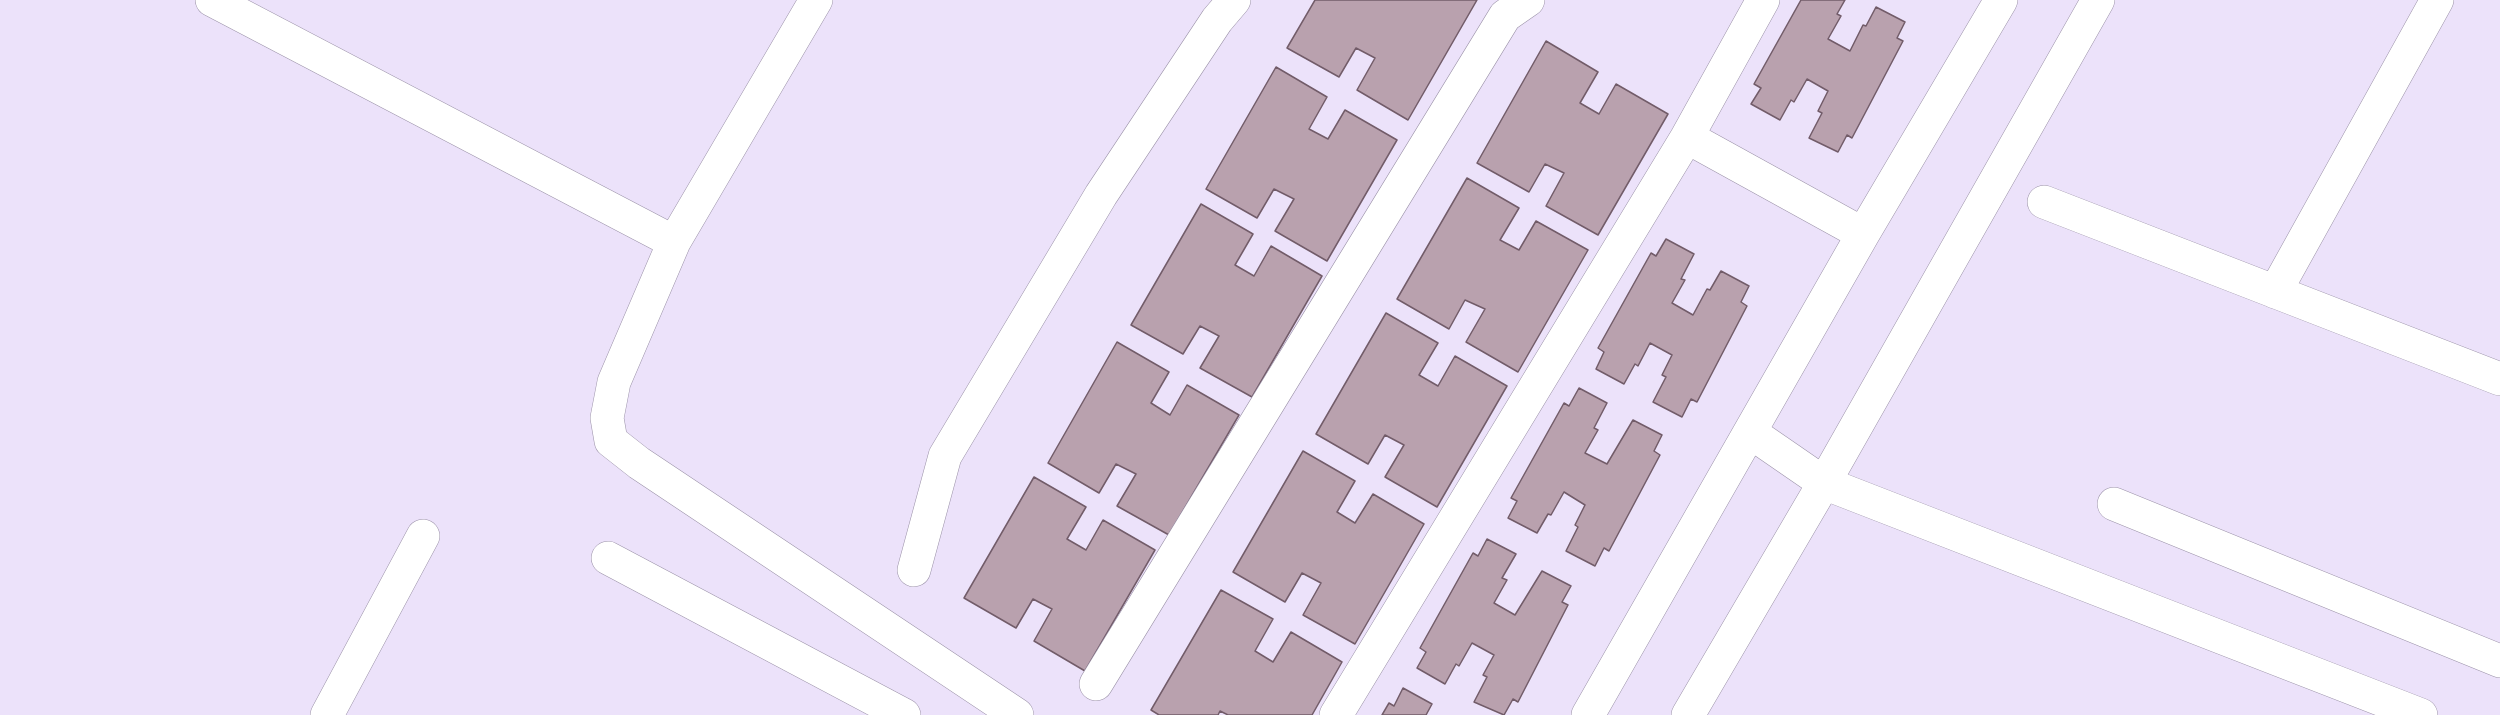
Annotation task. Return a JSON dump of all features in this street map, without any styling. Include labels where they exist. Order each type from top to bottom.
[{"type":"street","points":[[212,0],[674,242]]},
{"type":"street","points":[[816,0],[674,242],[614,382],[607,418],[611,441],[639,463],[1017,715]]},
{"type":"street","points":[[914,570],[945,456],[1101,195],[1217,20],[1234,0]]},
{"type":"street","points":[[1336,715],[1688,136],[1763,0]]},
{"type":"street","points":[[1588,715],[1863,234],[2001,0]]},
{"type":"street","points":[[1688,715],[1824,483],[2098,0]]},
{"type":"street","points":[[2275,292],[2437,0]]},
{"type":"street","points":[[1096,684],[1506,6]]},
{"type":"street","points":[[1688,136],[1863,234]]},
{"type":"street","points":[[2043,202],[2500,379]]},
{"type":"street","points":[[1750,432],[1824,483],[2421,715]]},
{"type":"street","points":[[2114,504],[2500,661]]},
{"type":"street","points":[[327,715],[423,536]]},
{"type":"street","points":[[608,558],[904,715]]},
{"type":"building","points":[[1315,0],[1477,0],[1408,120],[1357,90],[1375,58],[1356,48],[1339,77],[1287,48]]},
{"type":"building","points":[[1801,0],[1845,0],[1837,14],[1841,16],[1828,39],[1850,51],[1863,25],[1866,26],[1876,7],[1905,22],[1897,38],[1903,41],[1852,138],[1847,135],[1838,152],[1809,138],[1822,113],[1818,111],[1828,91],[1807,79],[1794,102],[1791,100],[1780,120],[1751,104],[1761,88],[1754,84]]},
{"type":"building","points":[[1546,41],[1598,72],[1580,103],[1599,114],[1616,84],[1668,114],[1598,235],[1546,206],[1564,173],[1545,164],[1529,192],[1477,163]]},
{"type":"building","points":[[1276,67],[1327,97],[1309,129],[1328,139],[1345,110],[1397,140],[1327,261],[1275,231],[1294,199],[1274,189],[1257,218],[1206,189]]},
{"type":"building","points":[[1467,178],[1519,208],[1500,240],[1519,250],[1536,221],[1588,250],[1518,372],[1466,342],[1485,309],[1465,300],[1449,329],[1397,299]]},
{"type":"building","points":[[1201,204],[1253,234],[1235,265],[1254,276],[1271,246],[1322,276],[1252,397],[1200,368],[1219,336],[1200,326],[1183,354],[1131,325]]},
{"type":"building","points":[[1666,239],[1694,254],[1681,279],[1685,280],[1672,303],[1693,315],[1707,289],[1710,290],[1721,271],[1749,286],[1741,302],[1747,306],[1697,402],[1691,399],[1682,417],[1653,402],[1666,377],[1662,375],[1672,355],[1650,343],[1638,366],[1635,364],[1624,384],[1596,369],[1604,352],[1598,348],[1651,253],[1656,256]]},
{"type":"building","points":[[1386,313],[1438,343],[1419,375],[1438,386],[1455,356],[1507,386],[1437,507],[1385,477],[1404,445],[1385,435],[1368,464],[1316,434]]},
{"type":"building","points":[[1117,342],[1169,372],[1151,403],[1170,415],[1187,385],[1239,415],[1169,535],[1117,506],[1136,474],[1116,464],[1099,493],[1048,463]]},
{"type":"building","points":[[1579,388],[1607,403],[1594,428],[1598,430],[1585,453],[1607,464],[1633,420],[1662,435],[1654,451],[1660,455],[1609,551],[1604,548],[1595,566],[1566,551],[1578,527],[1575,525],[1585,505],[1564,492],[1537,533],[1508,518],[1517,501],[1511,498],[1564,403],[1569,406]]},
{"type":"building","points":[[1303,451],[1355,481],[1337,512],[1355,523],[1373,494],[1424,524],[1355,644],[1303,615],[1321,583],[1302,573],[1285,602],[1233,572]]},
{"type":"building","points":[[1034,477],[1086,507],[1067,539],[1086,550],[1103,520],[1155,550],[1085,671],[1034,641],[1052,609],[1033,599],[1016,628],[964,598]]},
{"type":"building","points":[[1487,539],[1516,554],[1502,578],[1507,580],[1494,603],[1515,615],[1542,571],[1571,586],[1562,602],[1568,605],[1518,702],[1513,699],[1504,715],[1474,702],[1487,677],[1483,675],[1494,655],[1472,643],[1459,666],[1456,664],[1445,684],[1417,668],[1426,652],[1420,648],[1473,553],[1478,556]]},
{"type":"building","points":[[1221,590],[1273,619],[1255,651],[1273,662],[1291,632],[1342,662],[1312,715],[1228,715],[1220,711],[1218,715],[1159,715],[1151,710]]},
{"type":"building","points":[[1403,688],[1432,704],[1426,715],[1382,715],[1389,703],[1394,706]]}]
